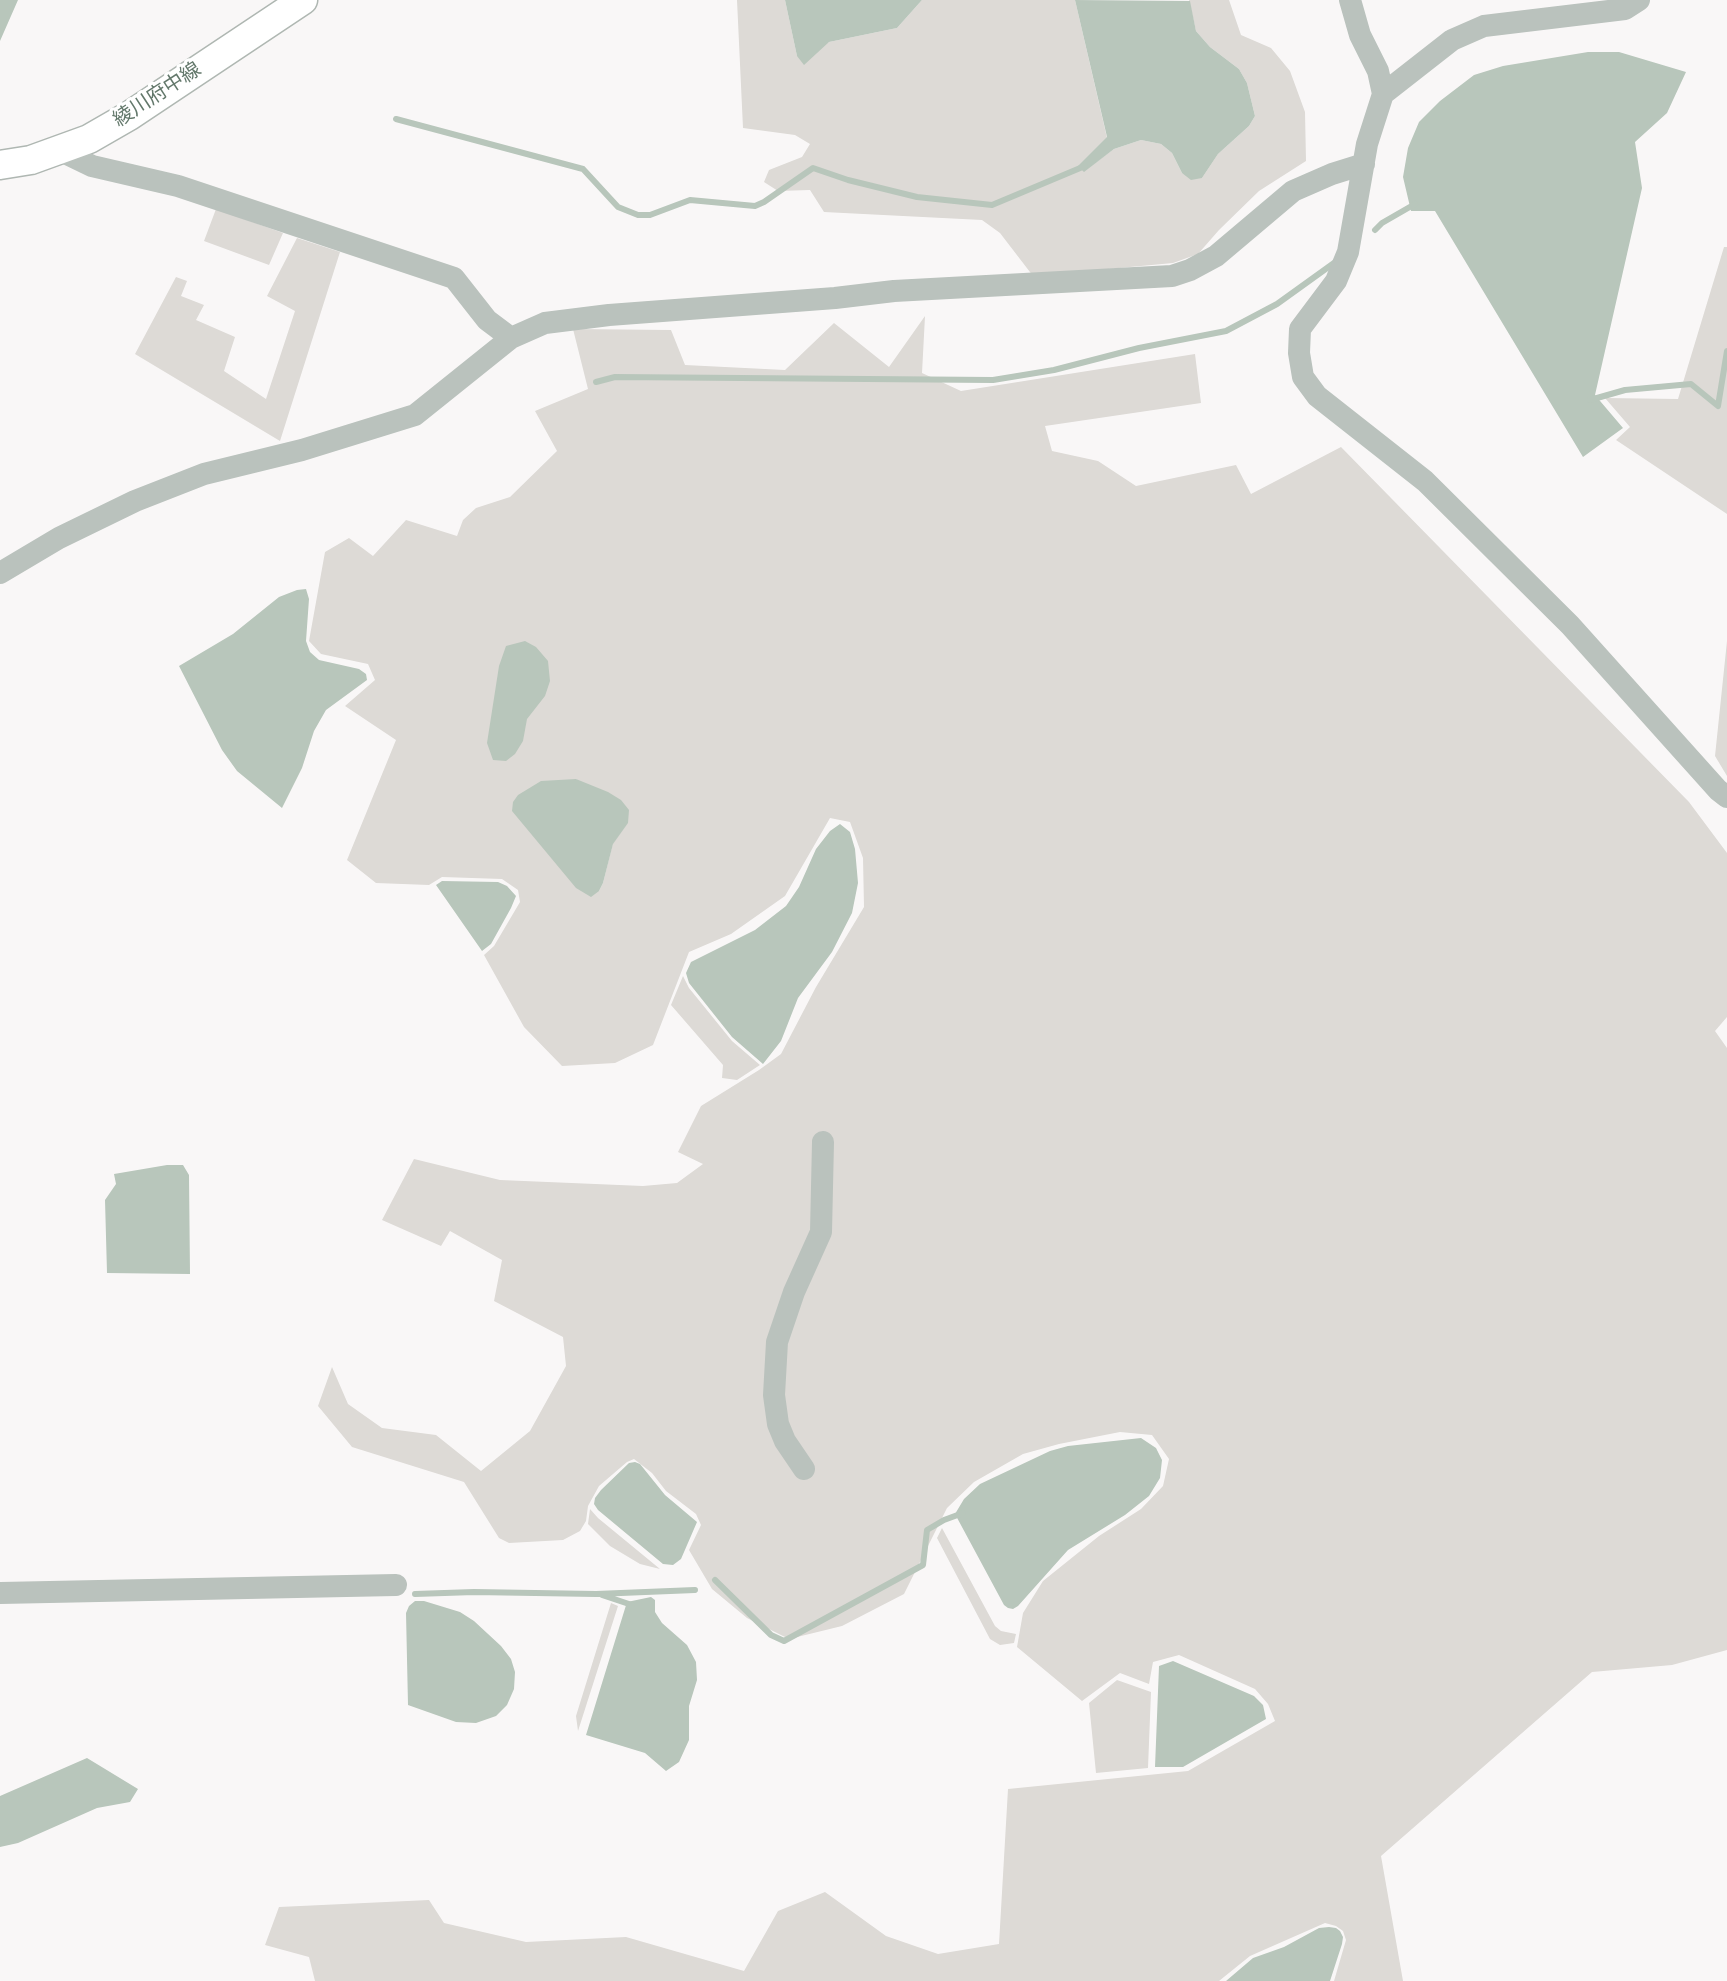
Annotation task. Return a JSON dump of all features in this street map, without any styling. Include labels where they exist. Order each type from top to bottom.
[{"type":"main road","name":"綾川府中線","points":[[0,165],[31,160],[90,139],[129,116],[303,0]]},
{"type":"street","points":[[1350,0],[1360,35],[1378,71],[1383,94],[1367,144],[1348,252],[1336,281],[1300,329],[1299,353],[1303,377],[1317,396],[1425,481],[1570,625],[1718,790],[1727,797]]},
{"type":"street","points":[[1383,94],[1452,40],[1484,26],[1629,3]]},
{"type":"street","points":[[61,151],[92,166],[178,186],[454,278],[487,320],[511,338]]},
{"type":"street","points":[[0,573],[59,538],[135,501],[204,474],[302,450],[415,415],[511,338],[545,323],[609,315],[835,298],[894,291],[1172,276],[1190,270],[1216,256],[1293,191],[1332,174],[1364,164]]},
{"type":"street","points":[[804,1469],[778,1424],[774,1395],[777,1342],[794,1292],[821,1232],[823,1142]]},
{"type":"street","points":[[0,1593],[396,1585]]},
{"type":"shaded area","points":[[0,0],[18,0],[0,41]]},
{"type":"shaded area","points":[[737,0],[785,0],[797,56],[829,42],[897,28],[922,0],[1075,0],[1107,138],[1079,166],[1084,171],[1114,149],[1141,140],[1161,144],[1172,153],[1182,173],[1202,178],[1218,154],[1249,126],[1255,116],[1247,83],[1239,69],[1210,47],[1196,31],[1189,0],[1229,0],[1241,35],[1271,48],[1290,71],[1305,112],[1306,161],[1259,191],[1198,254],[1173,263],[1033,276],[1000,233],[982,220],[824,212],[810,190],[778,191],[764,182],[769,170],[802,157],[810,144],[795,135],[743,128]]},
{"type":"shaded area","points":[[785,0],[922,0],[897,28],[829,42],[804,65],[797,56]]},
{"type":"shaded area","points":[[1075,0],[1190,1],[1196,31],[1210,47],[1239,69],[1247,83],[1255,116],[1249,126],[1218,154],[1202,178],[1191,180],[1182,173],[1172,153],[1161,144],[1141,140],[1114,149],[1084,172],[1078,166],[1107,137]]},
{"type":"shaded area","points":[[1588,52],[1619,52],[1686,72],[1667,113],[1635,142],[1642,188],[1595,395],[1623,428],[1583,457],[1435,211],[1411,211],[1403,177],[1408,148],[1419,122],[1440,101],[1474,75],[1503,66]]},
{"type":"shaded area","points":[[216,209],[283,233],[269,265],[204,241]]},
{"type":"shaded area","points":[[297,238],[340,252],[280,441],[135,354],[176,277],[187,281],[181,296],[204,305],[196,320],[235,337],[224,371],[266,399],[295,311],[267,296]]},
{"type":"shaded area","points":[[1724,247],[1727,247],[1727,514],[1616,440],[1630,427],[1605,398],[1678,399]]},
{"type":"shaded area","points":[[925,316],[922,373],[961,391],[1195,354],[1201,403],[1045,426],[1052,451],[1098,461],[1136,486],[1236,465],[1251,494],[1341,447],[1689,802],[1727,853],[1727,1017],[1715,1031],[1727,1048],[1727,1650],[1672,1665],[1592,1672],[1381,1856],[1403,1981],[1334,1981],[1346,1940],[1343,1931],[1325,1923],[1250,1956],[1219,1981],[315,1981],[309,1957],[265,1945],[279,1907],[429,1900],[444,1923],[526,1942],[626,1937],[744,1971],[778,1911],[825,1892],[886,1936],[938,1954],[999,1944],[1008,1789],[1188,1771],[1275,1721],[1268,1704],[1255,1689],[1179,1655],[1153,1662],[1149,1684],[1120,1673],[1082,1701],[1017,1647],[1023,1613],[1043,1581],[1099,1536],[1141,1509],[1163,1486],[1169,1459],[1152,1435],[1120,1432],[1023,1454],[974,1482],[947,1508],[904,1594],[842,1626],[789,1639],[747,1618],[712,1589],[689,1550],[701,1525],[696,1514],[666,1491],[652,1473],[634,1459],[627,1462],[599,1486],[588,1506],[586,1521],[580,1531],[563,1540],[509,1543],[499,1538],[464,1482],[352,1447],[318,1406],[332,1367],[348,1404],[382,1428],[436,1435],[481,1471],[530,1431],[566,1366],[563,1337],[494,1301],[502,1260],[450,1231],[441,1246],[382,1220],[414,1159],[500,1180],[643,1186],[677,1183],[703,1164],[678,1152],[701,1106],[781,1054],[816,987],[864,907],[863,858],[850,822],[830,818],[785,896],[731,934],[689,952],[653,1045],[615,1063],[562,1066],[524,1027],[484,955],[494,946],[520,902],[518,890],[502,879],[442,877],[429,885],[376,883],[347,860],[396,740],[345,706],[375,680],[368,664],[321,654],[309,641],[325,552],[349,538],[373,556],[406,520],[457,536],[463,520],[476,508],[510,497],[557,451],[535,411],[588,389],[573,329],[671,330],[685,365],[785,370],[834,323],[889,367]],"holes":[[[576,779],[628,822],[613,843],[599,891]]]},
{"type":"shaded area","points":[[306,589],[309,599],[306,641],[310,652],[319,660],[359,669],[366,674],[367,680],[326,710],[314,731],[302,768],[282,808],[237,771],[222,750],[179,666],[233,634],[279,597]]},
{"type":"shaded area","points":[[525,641],[536,647],[548,661],[550,681],[545,696],[527,719],[523,741],[515,754],[506,761],[493,760],[487,743],[499,666],[506,646]]},
{"type":"shaded area","points":[[1727,641],[1727,776],[1715,756]]},
{"type":"shaded area","points":[[576,779],[608,792],[621,800],[629,810],[628,823],[613,844],[603,883],[599,891],[591,897],[576,888],[512,811],[513,802],[518,795],[541,781]]},
{"type":"shaded area","points":[[840,824],[850,832],[855,849],[858,883],[852,913],[832,952],[798,998],[781,1041],[763,1064],[732,1037],[689,983],[686,973],[691,962],[755,930],[786,906],[799,887],[816,849],[830,831]]},
{"type":"shaded area","points":[[442,881],[498,882],[507,886],[516,896],[491,944],[482,951],[436,885]]},
{"type":"shaded area","points":[[683,976],[689,988],[732,1041],[760,1065],[737,1080],[722,1078],[723,1065],[671,1005]]},
{"type":"shaded area","points":[[167,1165],[183,1165],[189,1175],[190,1274],[107,1273],[105,1200],[116,1184],[114,1174]]},
{"type":"shaded area","points":[[1141,1438],[1156,1448],[1162,1460],[1160,1478],[1149,1496],[1125,1515],[1068,1550],[1018,1606],[1013,1609],[1004,1605],[955,1514],[964,1499],[980,1484],[1050,1451],[1068,1446]]},
{"type":"shaded area","points":[[629,1463],[640,1464],[665,1495],[697,1522],[681,1559],[673,1565],[663,1564],[598,1510],[594,1504],[601,1490]]},
{"type":"shaded area","points":[[590,1509],[660,1569],[640,1564],[610,1546],[588,1524]]},
{"type":"shaded area","points":[[942,1528],[995,1626],[1001,1631],[1016,1634],[1014,1643],[1000,1645],[990,1639],[937,1538]]},
{"type":"shaded area","points":[[651,1597],[655,1600],[655,1612],[662,1623],[687,1645],[696,1662],[697,1680],[689,1706],[689,1740],[679,1762],[666,1771],[645,1753],[586,1735],[627,1602]]},
{"type":"shaded area","points":[[415,1601],[424,1601],[460,1612],[474,1621],[501,1646],[511,1659],[515,1672],[514,1689],[507,1705],[496,1716],[476,1723],[456,1722],[408,1705],[406,1613]]},
{"type":"shaded area","points":[[611,1603],[618,1606],[578,1731],[576,1716]]},
{"type":"shaded area","points":[[1173,1661],[1254,1696],[1263,1705],[1266,1719],[1183,1767],[1155,1767],[1159,1666]]},
{"type":"shaded area","points":[[1117,1680],[1151,1692],[1148,1768],[1096,1773],[1089,1703]]},
{"type":"shaded area","points":[[87,1758],[138,1789],[130,1802],[97,1808],[18,1843],[0,1847],[0,1796]]},
{"type":"shaded area","points":[[1319,1928],[1336,1928],[1343,1937],[1330,1981],[1226,1981],[1253,1958],[1284,1947]]},
{"type":"waterway","points":[[396,119],[583,169],[618,207],[638,215],[650,215],[690,200],[755,206],[813,168],[848,180],[917,197],[992,205],[1085,166]]},
{"type":"waterway","points":[[1375,230],[1382,223],[1415,204]]},
{"type":"waterway","points":[[596,382],[615,377],[993,380],[1054,370],[1139,348],[1226,331],[1277,304],[1334,263]]},
{"type":"waterway","points":[[1590,400],[1625,390],[1691,384],[1718,406],[1727,351]]},
{"type":"waterway","points":[[715,1580],[771,1635],[784,1641],[923,1565],[927,1530],[963,1513]]},
{"type":"waterway","points":[[415,1594],[474,1592],[596,1594],[695,1590]]},
{"type":"waterway","points":[[602,1595],[632,1605]]}]
